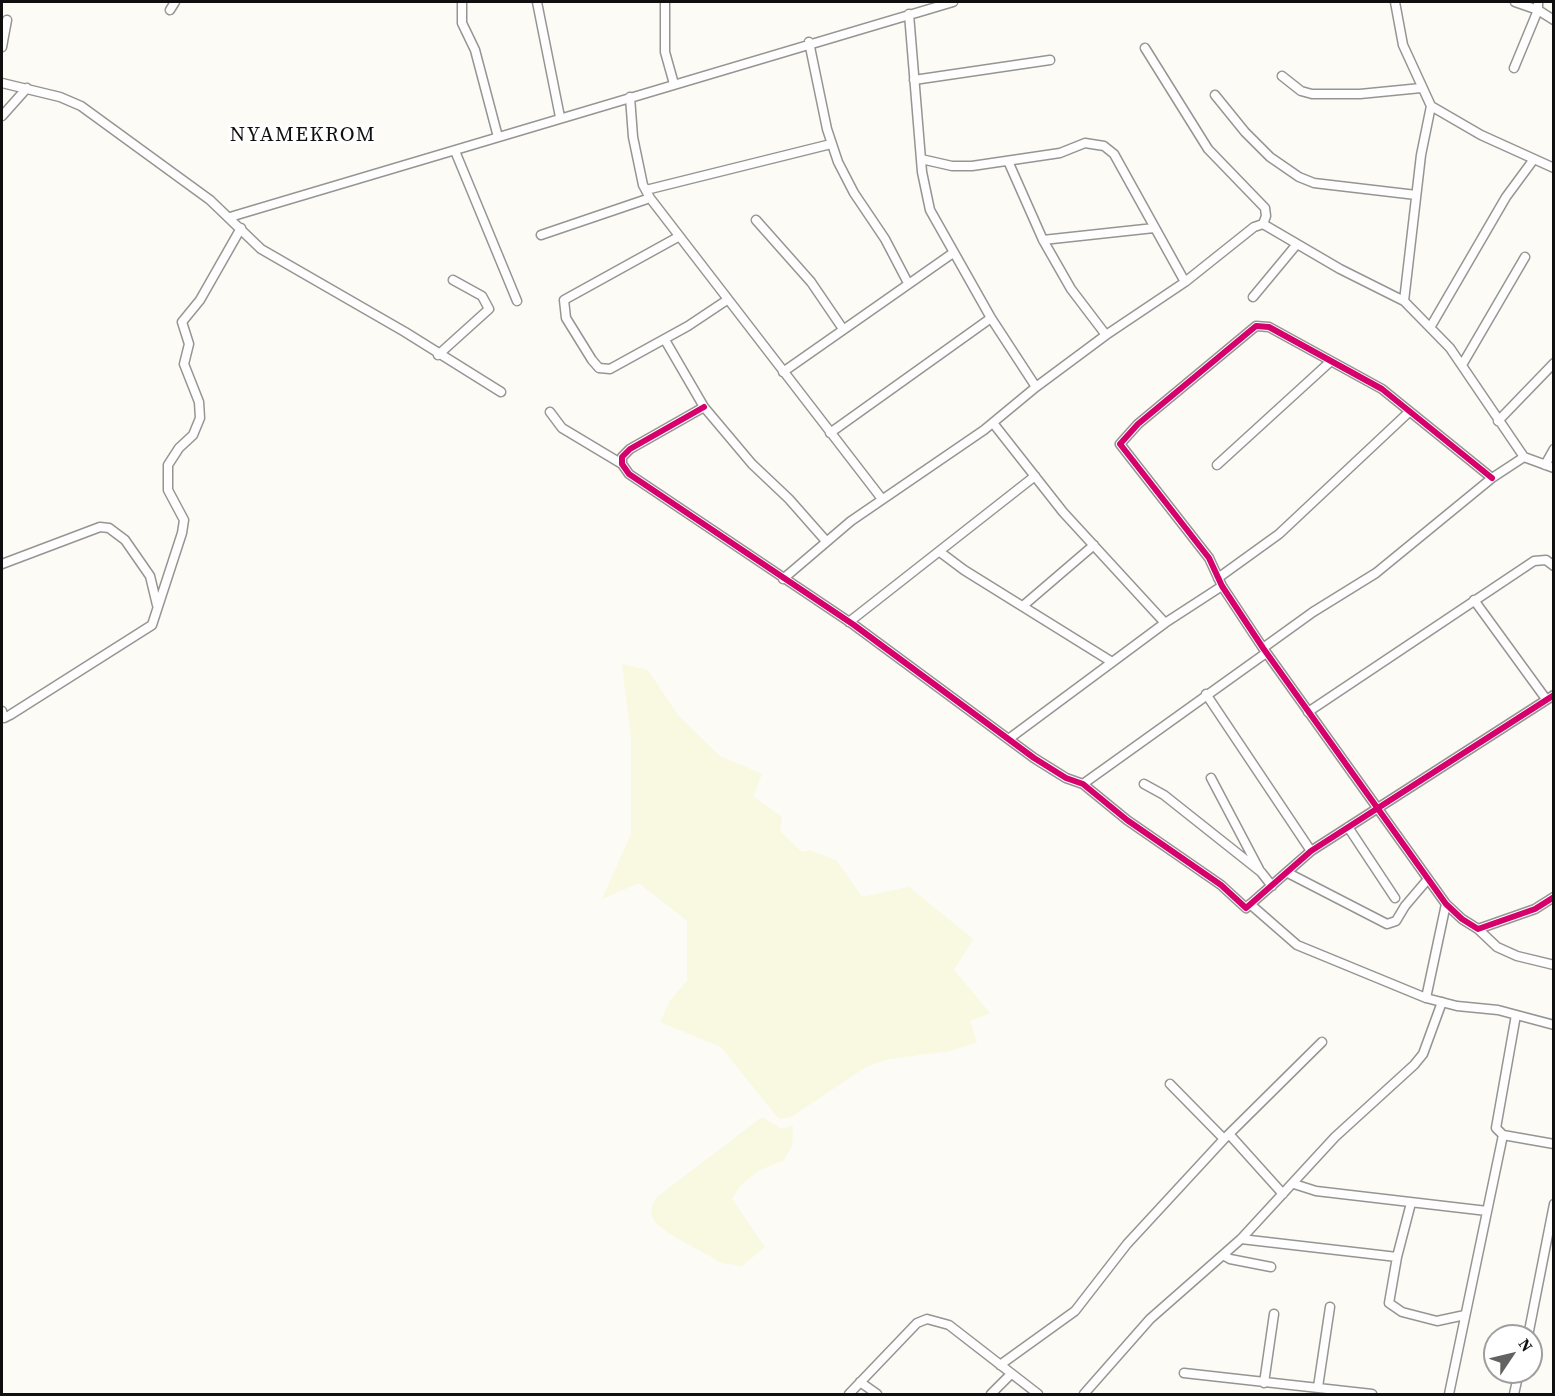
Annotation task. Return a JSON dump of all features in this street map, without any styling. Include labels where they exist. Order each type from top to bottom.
[{"type":"street","points":[[462,2],[462,23],[475,50],[498,137]]},
{"type":"street","points":[[537,2],[560,117]]},
{"type":"street","points":[[665,2],[666,52],[674,84]]},
{"type":"street","points":[[230,217],[455,151],[809,42],[952,2]]},
{"type":"street","points":[[1395,2],[1403,45],[1431,106],[1481,135],[1554,168]]},
{"type":"street","points":[[1515,2],[1538,6],[1554,20]]},
{"type":"street","points":[[1514,68],[1538,6]]},
{"type":"street","points":[[909,14],[921,159],[930,210],[991,318],[1036,387]]},
{"type":"street","points":[[2,47],[7,20]]},
{"type":"street","points":[[809,42],[831,144],[854,193],[885,239],[908,284]]},
{"type":"street","points":[[783,579],[826,541],[882,499],[993,423],[1036,387],[1106,335],[1185,282],[1246,231],[1263,224],[1266,216],[1265,208],[1208,149],[1145,48]]},
{"type":"street","points":[[914,80],[1050,60]]},
{"type":"street","points":[[1282,76],[1301,91],[1312,94],[1360,94],[1421,88]]},
{"type":"street","points":[[2,83],[60,97],[81,106],[230,217],[261,249],[405,332],[438,356],[501,392]]},
{"type":"street","points":[[2,116],[27,88]]},
{"type":"street","points":[[1215,95],[1245,132],[1270,157],[1299,177],[1314,183],[1416,195]]},
{"type":"street","points":[[630,97],[633,137],[648,194],[678,237],[882,499]]},
{"type":"street","points":[[1404,301],[1416,195],[1431,106]]},
{"type":"street","points":[[921,159],[952,166],[1060,153],[1085,143],[1104,146],[1114,154],[1185,282]]},
{"type":"street","points":[[541,235],[648,194],[831,144]]},
{"type":"street","points":[[455,151],[517,301]]},
{"type":"street","points":[[1431,326],[1500,206],[1534,159]]},
{"type":"street","points":[[1008,161],[1043,240],[1071,288],[1106,335]]},
{"type":"street","points":[[756,220],[811,282],[843,329]]},
{"type":"street","points":[[1263,224],[1340,269],[1404,301],[1431,326],[1462,365],[1524,457],[1549,467],[1554,449]]},
{"type":"street","points":[[2,711],[4,718],[10,715],[152,625],[156,605],[165,589],[184,520],[168,490],[168,465],[179,448],[193,435],[200,418],[200,402],[183,364],[189,344],[182,322],[200,300],[241,228]]},
{"type":"street","points":[[1043,240],[1154,228]]},
{"type":"street","points":[[678,237],[592,287],[564,300],[563,310],[592,360],[604,370],[665,340],[727,300]]},
{"type":"street","points":[[1253,297],[1297,244]]},
{"type":"street","points":[[783,372],[953,253]]},
{"type":"street","points":[[1462,365],[1525,256]]},
{"type":"street","points":[[438,356],[489,309],[482,296],[453,280]]},
{"type":"street","points":[[830,433],[991,318]]},
{"type":"street","points":[[1492,478],[1382,389],[1269,327],[1256,326],[1120,441],[1121,447],[1158,489],[1209,558],[1220,582],[1264,650],[1446,904],[1497,947],[1517,956],[1554,964]]},
{"type":"street","points":[[665,340],[704,407],[752,464],[789,499],[826,541]]},
{"type":"street","points":[[1217,465],[1331,361]]},
{"type":"street","points":[[1498,421],[1554,363]]},
{"type":"street","points":[[622,464],[622,457],[630,449],[704,407]]},
{"type":"street","points":[[550,411],[562,428],[622,464],[629,474],[849,622],[1010,738],[1034,759],[1066,778],[1083,784],[1127,820],[1215,880],[1246,908],[1311,851],[1550,697],[1474,600]]},
{"type":"street","points":[[1010,738],[1220,582],[1280,534],[1408,412]]},
{"type":"street","points":[[993,423],[1094,545],[1165,623]]},
{"type":"street","points":[[1083,784],[1313,612],[1376,573],[1492,478],[1524,457]]},
{"type":"street","points":[[849,622],[1035,476]]},
{"type":"street","points":[[2,564],[100,527],[109,528],[125,540],[150,576],[156,605]]},
{"type":"street","points":[[1024,605],[1094,545]]},
{"type":"street","points":[[940,552],[964,570],[1024,605],[1112,662]]},
{"type":"street","points":[[1308,712],[1534,561],[1546,560],[1554,566]]},
{"type":"street","points":[[1206,694],[1311,851]]},
{"type":"street","points":[[1211,778],[1261,872],[1272,886]]},
{"type":"street","points":[[1144,784],[1164,795],[1261,872]]},
{"type":"street","points":[[1348,827],[1395,898]]},
{"type":"street","points":[[1288,873],[1387,924],[1396,921],[1405,906],[1428,879]]},
{"type":"street","points":[[1478,929],[1535,909],[1554,897]]},
{"type":"street","points":[[1250,904],[1297,945],[1426,998],[1516,1015],[1554,1025]]},
{"type":"street","points":[[1426,998],[1446,904]]},
{"type":"street","points":[[1084,1395],[1150,1319],[1241,1239],[1335,1137],[1424,1054],[1442,1002]]},
{"type":"street","points":[[1516,1015],[1496,1128],[1503,1135],[1554,1144]]},
{"type":"street","points":[[1000,1365],[1075,1311],[1127,1244],[1227,1136],[1322,1042]]},
{"type":"street","points":[[1170,1084],[1227,1136],[1283,1194]]},
{"type":"street","points":[[1449,1395],[1503,1135]]},
{"type":"street","points":[[1294,1184],[1316,1191],[1487,1211]]},
{"type":"street","points":[[1411,1203],[1388,1299],[1393,1308],[1437,1321],[1465,1315]]},
{"type":"street","points":[[1530,1324],[1554,1204]]},
{"type":"street","points":[[1241,1239],[1397,1257]]},
{"type":"street","points":[[1223,1254],[1230,1259],[1271,1267]]},
{"type":"street","points":[[1314,1389],[1330,1307]]},
{"type":"street","points":[[1264,1383],[1274,1314]]},
{"type":"street","points":[[849,1395],[917,1323],[927,1319],[949,1325],[1038,1395]]},
{"type":"street","points":[[1184,1373],[1372,1395]]},
{"type":"street","points":[[991,1395],[1011,1374]]},
{"type":"street","points":[[860,1383],[877,1395]]},
{"type":"green space","points":[[622,664],[648,670],[677,714],[720,756],[762,774],[753,796],[782,817],[780,831],[802,852],[810,850],[837,861],[862,897],[909,887],[973,939],[954,970],[990,1013],[970,1021],[977,1042],[950,1051],[889,1059],[866,1067],[791,1117],[779,1119],[721,1047],[660,1022],[670,1001],[687,981],[687,921],[639,883],[602,899],[631,834],[631,738]]},
{"type":"green space","points":[[762,1117],[781,1129],[793,1126],[792,1145],[784,1160],[758,1171],[740,1186],[732,1199],[765,1247],[742,1266],[722,1263],[668,1233],[656,1223],[651,1214],[652,1206],[657,1197]]},
{"type":"cycle path","points":[[1492,478],[1382,389],[1269,327],[1256,326],[1138,424],[1120,444],[1209,558],[1222,586],[1263,648],[1446,904],[1462,919],[1478,929],[1535,909],[1554,897]]},
{"type":"cycle path","points":[[704,407],[630,449],[622,457],[622,464],[629,474],[854,625],[1034,758],[1066,778],[1083,784],[1127,820],[1221,885],[1246,908],[1311,851],[1554,695]]},
{"type":"district","name":"NYAMEKROM","points":[[303,136]]}]
